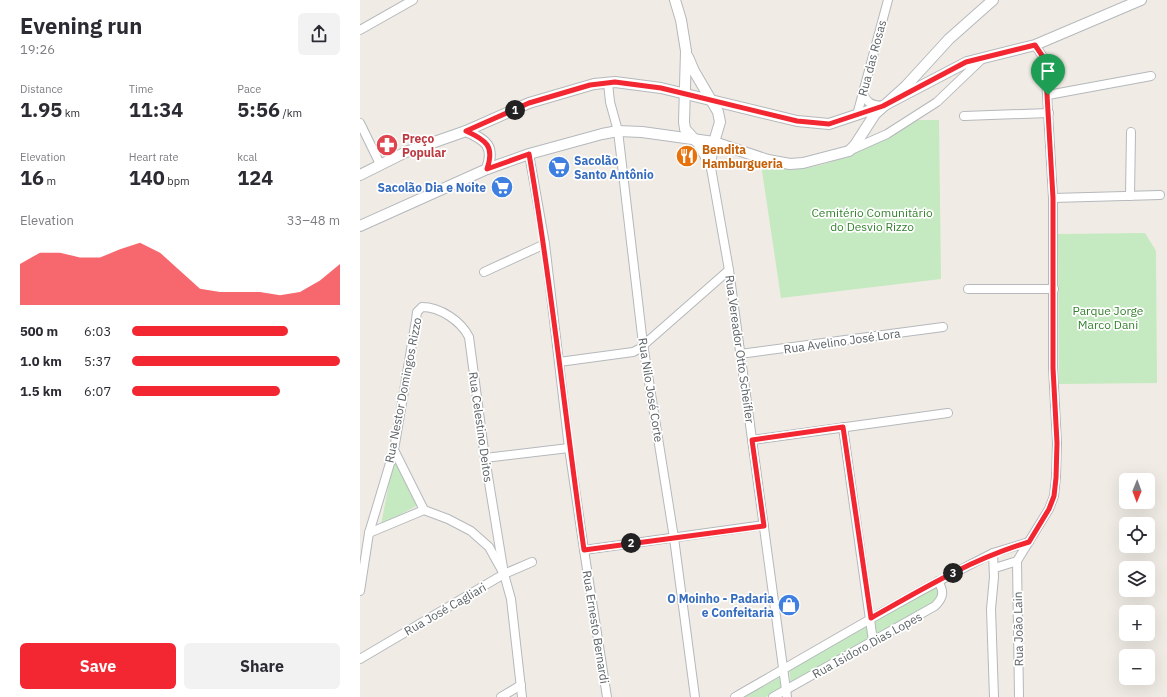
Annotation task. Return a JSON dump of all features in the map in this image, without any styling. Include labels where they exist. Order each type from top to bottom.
[{"type":"street","points":[[360,30],[413,0]]},
{"type":"street","points":[[675,0],[681,20],[686,51]]},
{"type":"street","name":"Rua das Rosas","points":[[860,115],[862,92],[888,0]]},
{"type":"street","points":[[852,148],[875,114],[906,86],[949,39],[993,0]]},
{"type":"street","points":[[360,175],[406,152],[466,131],[529,103],[575,89],[608,83],[661,88],[797,121],[829,124],[860,115],[883,106],[923,86],[954,68],[983,58],[1035,45],[1141,0]]},
{"type":"street","points":[[995,568],[1017,562],[1049,509],[1054,496],[1057,443],[1053,368],[1053,198],[1045,60],[1035,45]]},
{"type":"street","name":"Rua Vereador Otto Scheifler","points":[[686,51],[686,95],[684,107],[685,129],[696,141],[711,168]]},
{"type":"street","name":"Rua Vereador Otto Scheifler","points":[[686,51],[694,71],[709,100],[718,112],[720,122],[714,142],[711,168],[729,270],[787,693]]},
{"type":"street","points":[[360,226],[487,169],[568,142],[618,131],[642,132],[696,141],[714,142],[768,160],[790,164],[803,163],[852,148],[887,134],[937,102],[983,58]]},
{"type":"street","points":[[1048,95],[1151,76]]},
{"type":"street","name":"Rua Nilo José Corte","points":[[608,83],[618,131],[643,344],[674,538],[695,697]]},
{"type":"street","points":[[862,92],[866,101],[871,104],[883,106]]},
{"type":"street","points":[[964,116],[1049,113]]},
{"type":"street","points":[[852,148],[860,115]]},
{"type":"street","points":[[360,123],[380,164]]},
{"type":"street","points":[[466,131],[482,138],[489,146],[491,158],[487,169]]},
{"type":"street","points":[[1130,196],[1131,132]]},
{"type":"street","name":"Rua Ernesto Bernardi","points":[[529,154],[545,244],[569,448],[607,697]]},
{"type":"street","points":[[1053,198],[1160,195]]},
{"type":"street","points":[[484,272],[545,244]]},
{"type":"street","points":[[559,362],[633,352],[639,349],[729,270]]},
{"type":"street","points":[[968,289],[1054,289]]},
{"type":"street","name":"Rua Nestor Domingos Rizzo","points":[[360,591],[369,532],[394,450],[417,312],[422,307]]},
{"type":"street","name":"Rua Celestino Deitos","points":[[422,307],[437,308],[442,311],[466,330],[469,337],[485,458],[504,574],[510,600],[522,697]]},
{"type":"street","name":"Rua Avelino José Lora","points":[[740,354],[943,327]]},
{"type":"street","points":[[752,440],[948,413]]},
{"type":"street","points":[[843,427],[871,618],[873,641]]},
{"type":"street","points":[[485,458],[569,448]]},
{"type":"street","points":[[369,532],[424,510],[394,450]]},
{"type":"street","name":"Rua Celestino Deitos","points":[[424,510],[448,519],[471,531],[489,547],[504,574]]},
{"type":"street","points":[[584,550],[764,526]]},
{"type":"street","name":"Rua Isidoro Dias Lopes","points":[[735,697],[938,581],[994,553],[1029,542]]},
{"type":"street","points":[[994,553],[995,568],[991,609],[994,697]]},
{"type":"street","name":"Rua José Cagliari","points":[[360,659],[504,574],[532,562]]},
{"type":"street","name":"Rua João Lain","points":[[1017,562],[1019,697]]},
{"type":"street","name":"Rua Isidoro Dias Lopes","points":[[773,697],[787,693],[873,641],[936,606],[941,600],[943,593],[938,581]]},
{"type":"street","points":[[501,697],[521,685]]},
{"type":"green space","name":"Cemitério Comunitário do Desvio Rizzo","points":[[916,120],[939,120],[941,279],[781,298],[761,164],[797,169],[829,163],[859,150]]},
{"type":"green space","name":"Parque Jorge Marco Dani","points":[[1145,233],[1156,251],[1157,383],[1059,384],[1058,234]]},
{"type":"green space","points":[[394,457],[418,505],[381,525]]},
{"type":"green space","points":[[935,587],[940,591],[940,599],[877,636],[875,621]]},
{"type":"green space","points":[[867,624],[871,640],[791,685],[789,669]]},
{"type":"green space","points":[[780,677],[784,687],[766,697],[744,697]]},
{"type":"place","name":"Preço Popular","points":[[387,145]]},
{"type":"place","name":"Bendita Hamburgueria","points":[[687,156]]},
{"type":"place","name":"Sacolão Santo Antônio","points":[[559,167]]},
{"type":"place","name":"Sacolão Dia e Noite","points":[[502,187]]},
{"type":"place","name":"O Moinho - Padaria e Confeitaria","points":[[789,605]]},
{"type":"route","points":[[1035,45],[1045,60],[1048,95],[1054,234],[1053,368],[1057,443],[1056,478],[1054,496],[1049,509],[1029,542],[994,553],[938,581],[871,618],[843,427],[752,440],[764,526],[584,550],[569,448],[545,244],[529,154],[487,169],[491,158],[489,146],[482,138],[466,131],[529,103],[590,85],[615,82],[661,88],[694,97],[701,97],[758,113],[797,121],[829,124],[883,106],[966,62],[1035,45]]}]
